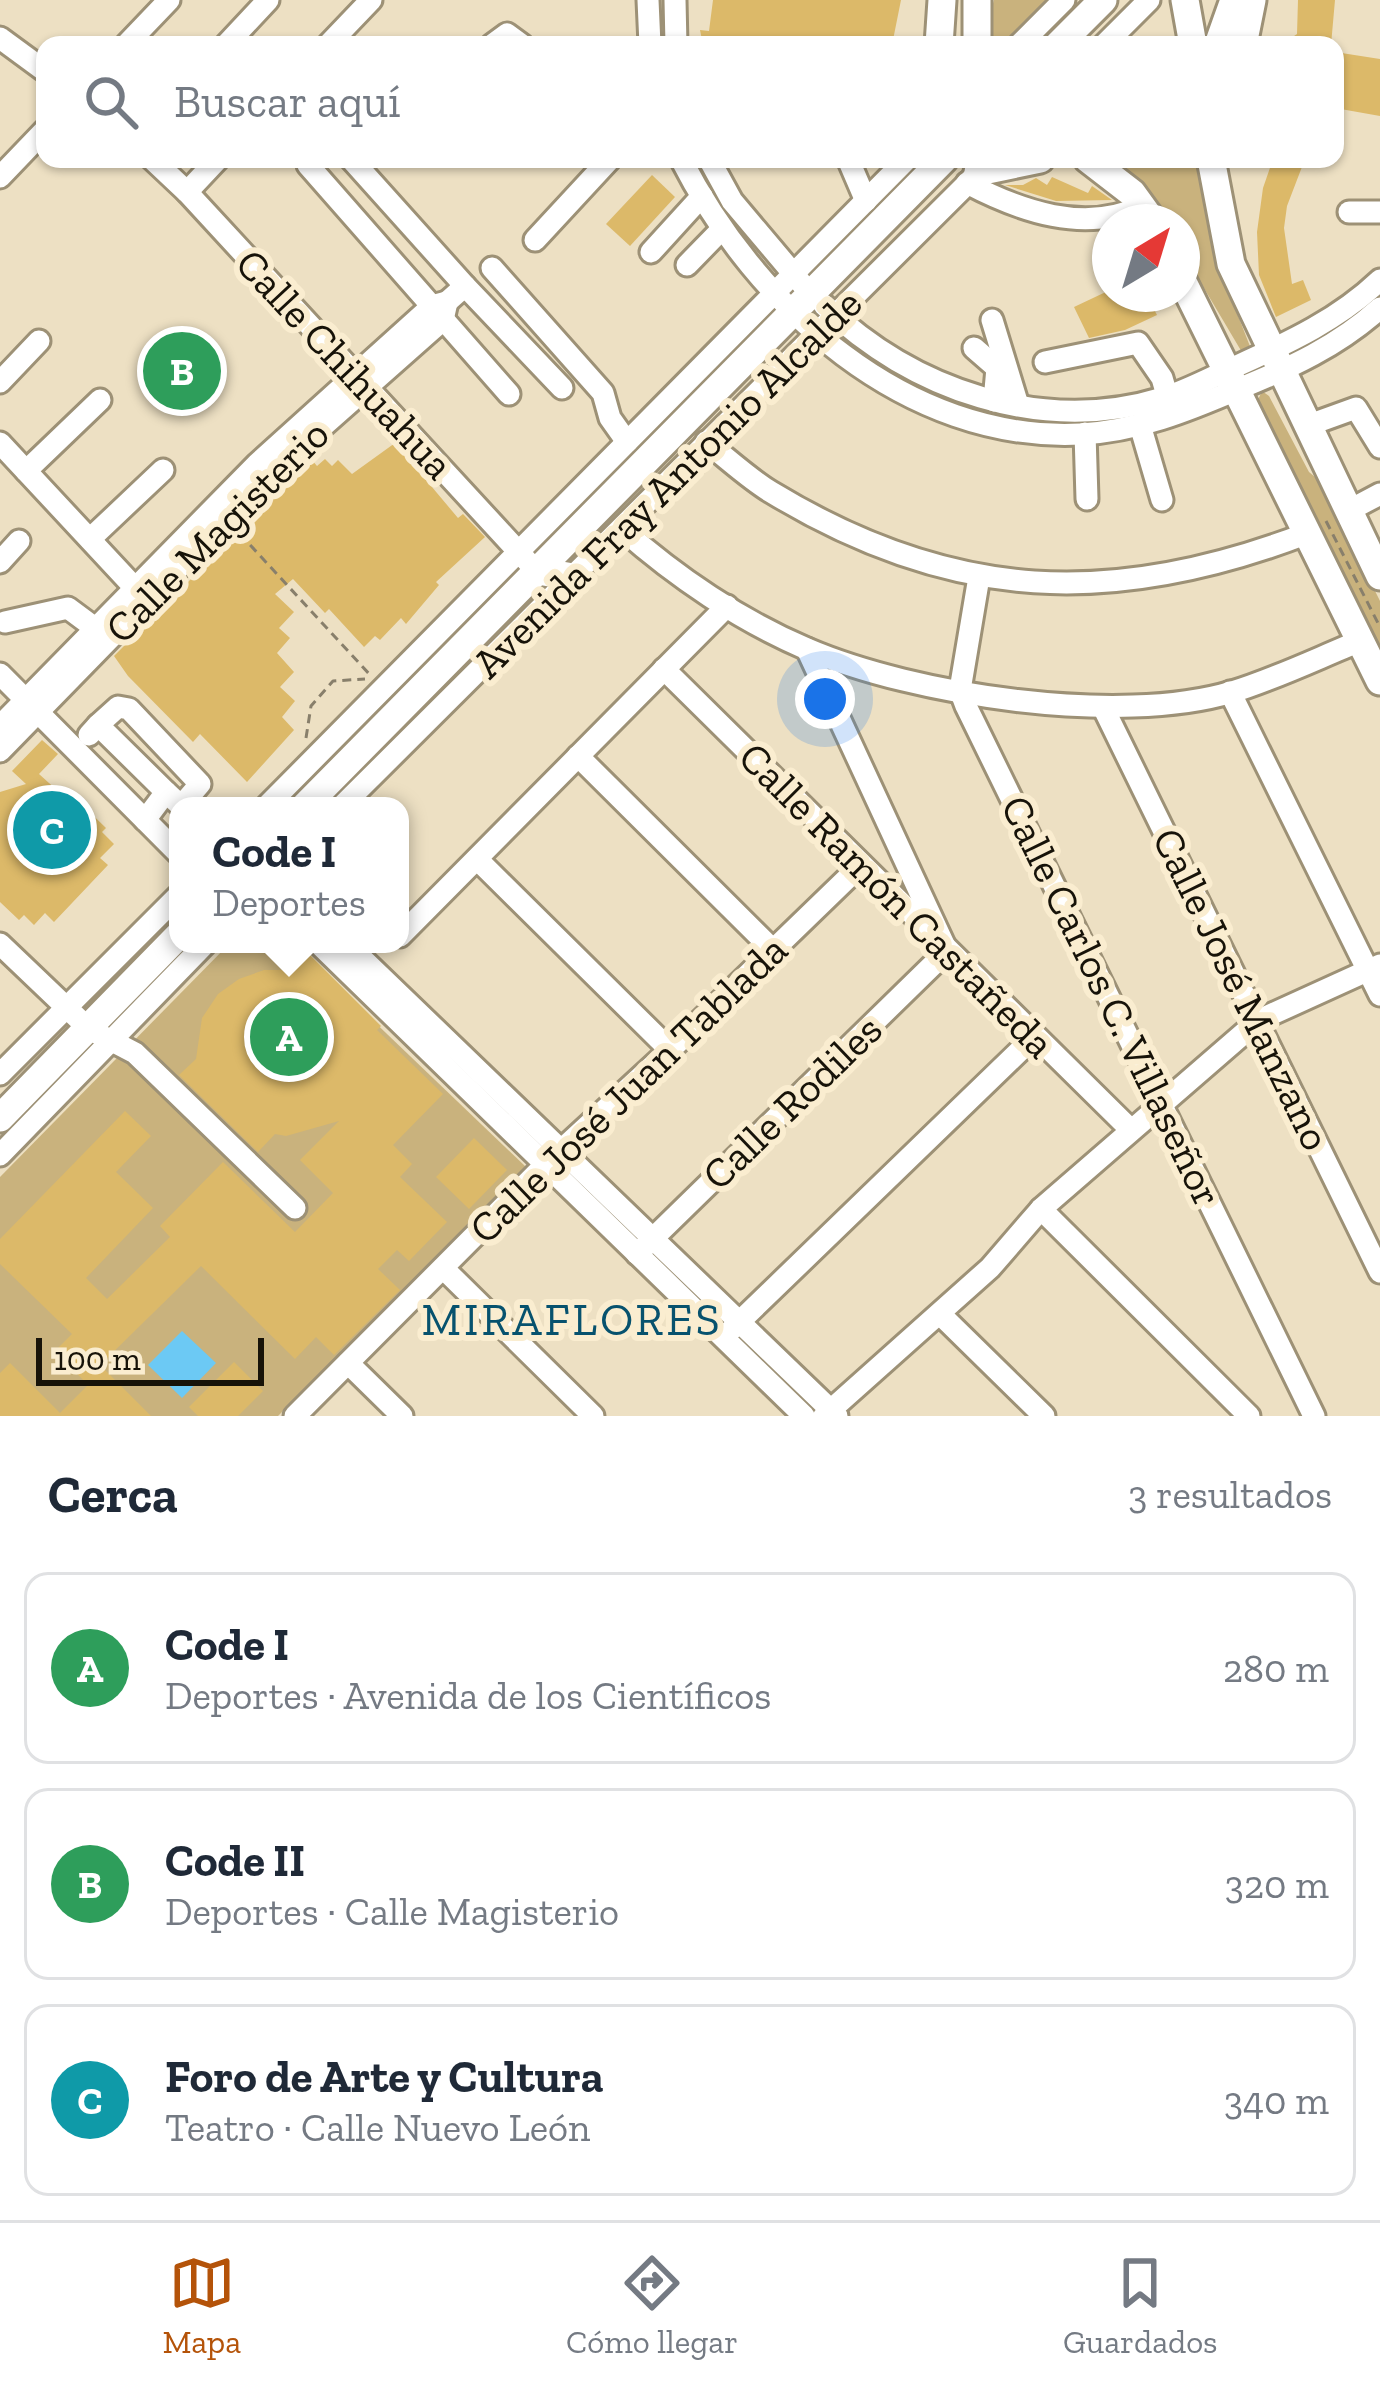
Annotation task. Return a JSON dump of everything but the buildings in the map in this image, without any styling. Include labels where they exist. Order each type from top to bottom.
[{"type":"main road","points":[[940,36],[942,0]]},
{"type":"main road","points":[[1067,36],[1103,0]]},
{"type":"main road","points":[[1221,36],[1234,0]]},
{"type":"main road","points":[[1245,36],[1252,0]]},
{"type":"main road","points":[[793,292],[934,168]]},
{"type":"main road","points":[[1100,168],[1139,204]]},
{"type":"main road","points":[[1214,168],[1231,264],[1380,576]]},
{"type":"main road","name":"Avenida Fray Antonio Alcalde","points":[[313,797],[528,562],[793,292]]},
{"type":"main road","points":[[1198,312],[1380,681]]},
{"type":"main road","points":[[528,562],[573,577]]},
{"type":"main road","points":[[0,1118],[99,1035],[169,947]]},
{"type":"street","points":[[135,36],[169,0]]},
{"type":"street","points":[[234,36],[268,0]]},
{"type":"street","points":[[648,0],[650,36]]},
{"type":"street","points":[[674,0],[676,36]]},
{"type":"street","points":[[1028,36],[1064,0]]},
{"type":"street","points":[[1113,36],[1149,0]]},
{"type":"street","points":[[336,36],[366,2]]},
{"type":"street","points":[[0,38],[36,64]]},
{"type":"street","points":[[0,177],[36,139]]},
{"type":"street","name":"Calle Chihuahua","points":[[162,168],[528,562]]},
{"type":"street","points":[[187,192],[210,168]]},
{"type":"street","points":[[310,168],[441,309],[508,394]]},
{"type":"street","points":[[360,168],[562,388]]},
{"type":"street","points":[[536,240],[602,168]]},
{"type":"street","points":[[687,168],[722,229],[793,292],[834,315],[886,357],[936,384],[1042,409],[1171,406]]},
{"type":"street","points":[[714,168],[816,332],[870,374],[922,403],[976,422],[1028,432],[1085,433],[1140,425],[1171,406],[1277,361],[1339,341],[1380,308]]},
{"type":"street","points":[[852,168],[866,201]]},
{"type":"street","name":"Avenida Fray Antonio Alcalde","points":[[277,797],[528,562],[627,442],[793,292],[898,168]]},
{"type":"street","points":[[979,172],[1007,204],[1092,219]]},
{"type":"street","name":"Avenida Fray Antonio Alcalde","points":[[351,797],[979,172]]},
{"type":"street","points":[[648,245],[698,189]]},
{"type":"street","points":[[1349,212],[1380,212]]},
{"type":"street","points":[[687,265],[722,229]]},
{"type":"street","points":[[492,268],[603,393],[610,418],[627,442]]},
{"type":"street","points":[[1277,361],[1380,280]]},
{"type":"street","name":"Calle Magisterio","points":[[102,633],[135,588],[257,464],[361,380],[465,286]]},
{"type":"street","points":[[992,320],[1018,405]]},
{"type":"street","points":[[0,382],[39,340]]},
{"type":"street","points":[[1045,362],[1138,343],[1162,378],[1171,406]]},
{"type":"street","points":[[974,348],[997,368],[994,401]]},
{"type":"street","name":"Calle Magisterio","points":[[0,751],[32,705],[102,633],[226,519],[361,380]]},
{"type":"street","points":[[26,471],[100,400]]},
{"type":"street","points":[[1310,425],[1356,408],[1380,447]]},
{"type":"street","points":[[1140,425],[1162,500]]},
{"type":"street","points":[[1085,433],[1087,499]]},
{"type":"street","points":[[706,442],[768,491],[855,536],[934,566],[979,577],[1028,583],[1126,583],[1244,556],[1308,533]]},
{"type":"street","points":[[0,443],[135,588]]},
{"type":"street","points":[[90,539],[163,470]]},
{"type":"street","points":[[1348,511],[1380,494]]},
{"type":"street","points":[[622,529],[659,560],[728,605],[807,649],[875,672],[1025,701],[1102,707],[1230,692],[1360,641]]},
{"type":"street","points":[[0,562],[19,541]]},
{"type":"street","points":[[960,689],[979,577]]},
{"type":"street","points":[[409,927],[728,605]]},
{"type":"street","points":[[5,622],[68,608],[102,633]]},
{"type":"street","points":[[807,649],[947,951]]},
{"type":"street","name":"Calle Ramón Castañeda","points":[[664,669],[1130,1130]]},
{"type":"street","points":[[0,674],[169,844]]},
{"type":"street","name":"Calle Carlos C. Villaseñor","points":[[960,689],[1314,1416]]},
{"type":"street","points":[[1230,692],[1374,968],[1380,995]]},
{"type":"street","name":"Calle Magisterio","points":[[0,726],[32,705]]},
{"type":"street","points":[[76,750],[118,707],[129,709],[200,784],[189,797]]},
{"type":"street","name":"Calle José Manzano","points":[[1102,707],[1380,1272]]},
{"type":"street","points":[[98,725],[171,797]]},
{"type":"street","points":[[578,756],[773,950]]},
{"type":"street","points":[[145,820],[166,792]]},
{"type":"street","points":[[477,859],[670,1050]]},
{"type":"street","name":"Calle José Juan Tablada","points":[[295,1416],[554,1157],[861,865]]},
{"type":"street","points":[[0,1074],[169,905]]},
{"type":"street","points":[[0,944],[65,1009],[99,1035],[135,1053],[295,1208]]},
{"type":"street","name":"Calle Rodiles","points":[[644,1246],[947,951]]},
{"type":"street","points":[[0,1155],[99,1035],[195,953]]},
{"type":"street","points":[[332,953],[363,974],[731,1330],[830,1414],[990,1268],[1041,1210],[1258,1020],[1374,968]]},
{"type":"street","points":[[352,953],[363,974]]},
{"type":"street","points":[[363,974],[383,953]]},
{"type":"street","points":[[731,1330],[1034,1037]]},
{"type":"street","points":[[1041,1210],[1249,1416]]},
{"type":"street","points":[[442,1268],[593,1416]]},
{"type":"street","points":[[940,1314],[1044,1416]]},
{"type":"street","points":[[731,1330],[804,1416]]},
{"type":"street","points":[[348,1364],[402,1416]]},
{"type":"path","points":[[226,519],[373,678],[333,681],[310,706],[306,741]]},
{"type":"shaded area","points":[[994,0],[1053,0],[1017,36],[992,36]]},
{"type":"shaded area","points":[[1203,168],[1216,259],[1251,349],[1243,354],[1200,281],[1200,204],[1155,204],[1121,170]]},
{"type":"shaded area","points":[[1262,391],[1309,472],[1321,482],[1380,601],[1380,651],[1257,402]]},
{"type":"shaded area","points":[[220,953],[302,953],[526,1167],[278,1416],[0,1416],[0,1177]]},
{"type":"water","points":[[182,1331],[216,1363],[182,1398],[148,1365]]},
{"type":"place","name":"Code II","points":[[182,371]]},
{"type":"place","name":"Foro de Arte y Cultura","points":[[52,830]]},
{"type":"place","name":"Code I","points":[[289,1037]]},
{"type":"district","name":"MIRAFLORES","points":[[572,1320]]}]
